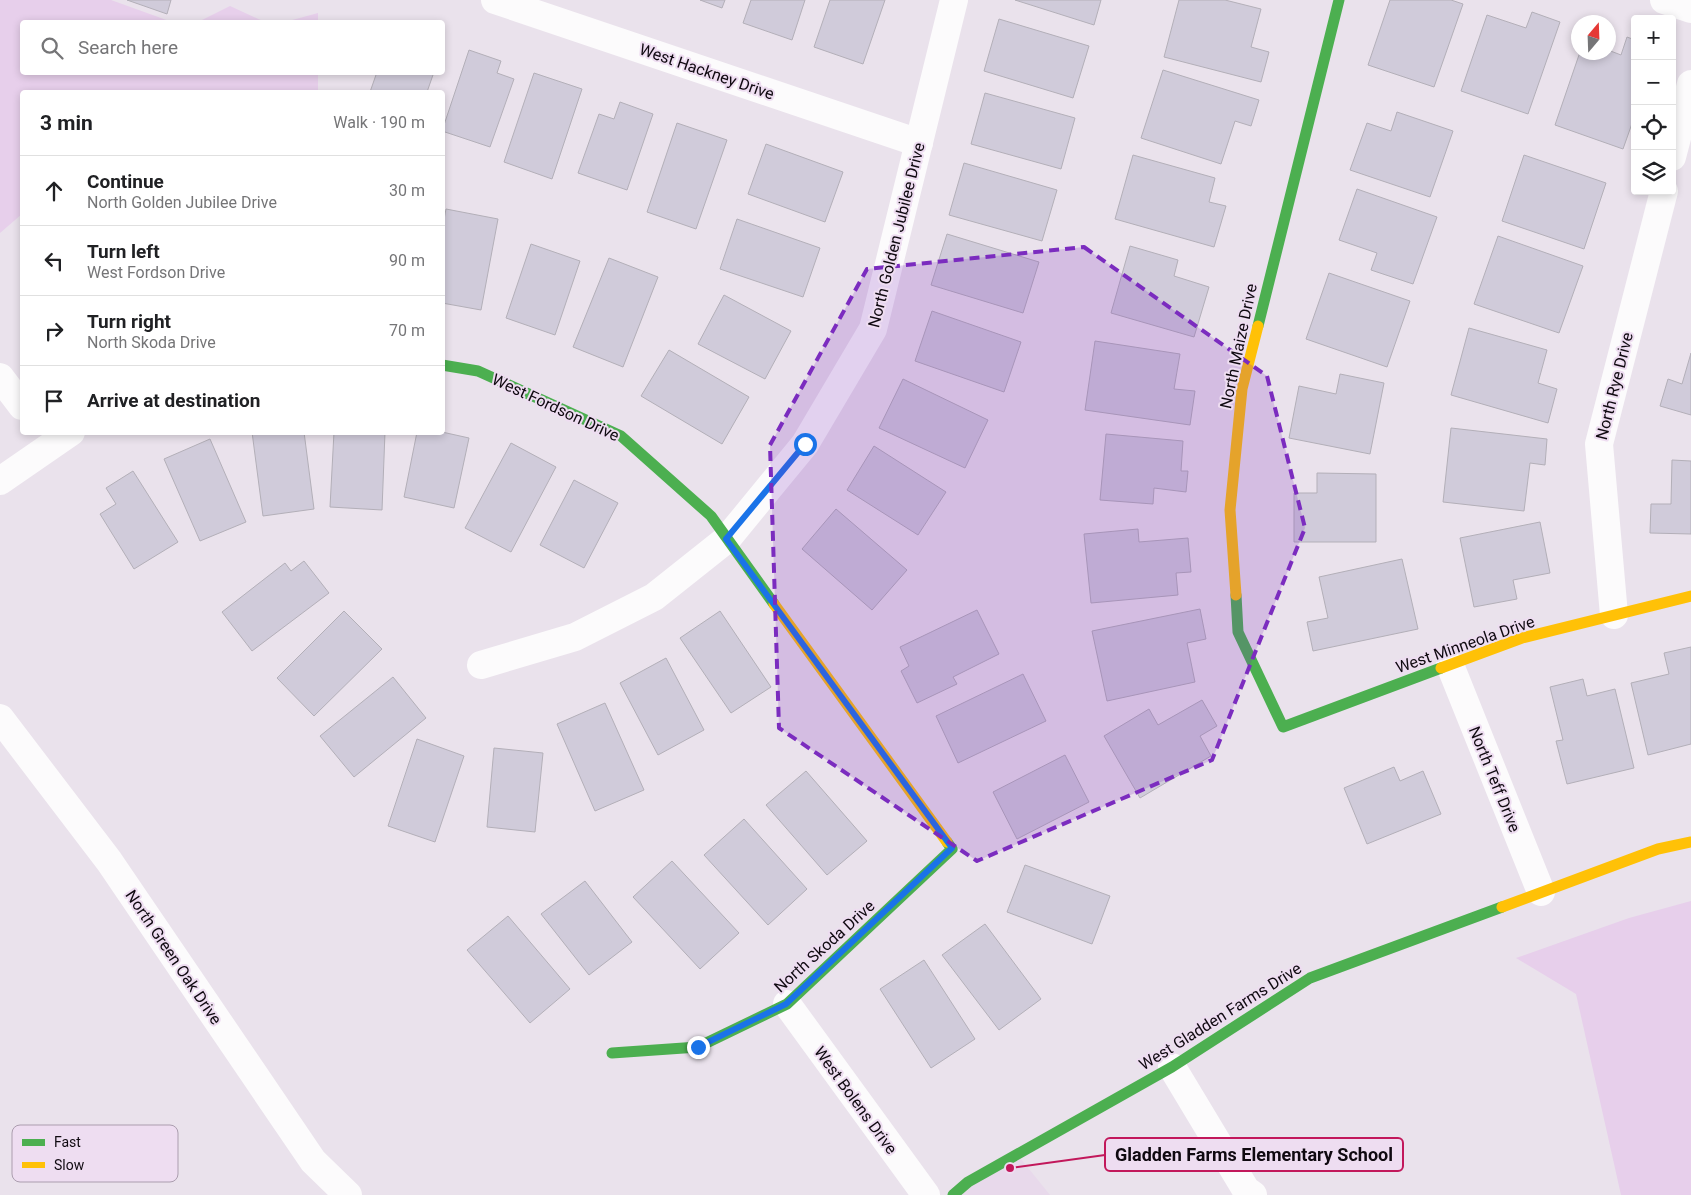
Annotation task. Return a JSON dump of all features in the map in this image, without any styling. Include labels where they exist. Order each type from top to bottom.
[{"type":"street","name":"West Hackney Drive","points":[[495,0],[919,143]]},
{"type":"street","name":"North Golden Jubilee Drive","points":[[481,665],[575,637],[654,597],[726,539],[805,444],[873,329],[954,0]]},
{"type":"street","name":"North Maize Drive","points":[[1283,727],[1238,632],[1230,510],[1242,389],[1339,0]]},
{"type":"street","points":[[1664,0],[1691,10]]},
{"type":"street","points":[[1674,150],[1691,84]]},
{"type":"street","name":"North Rye Drive","points":[[1614,615],[1599,444],[1663,195]]},
{"type":"street","name":"West Fordson Drive","points":[[445,366],[478,371],[621,436],[711,516],[952,848]]},
{"type":"street","points":[[0,377],[20,403]]},
{"type":"street","points":[[0,481],[56,437]]},
{"type":"street","name":"West Minneola Drive","points":[[1283,727],[1522,638],[1691,596]]},
{"type":"street","name":"North Teff Drive","points":[[1450,665],[1541,892]]},
{"type":"street","name":"North Green Oak Drive","points":[[0,718],[109,861],[313,1161],[348,1195]]},
{"type":"street","name":"West Gladden Farms Drive","points":[[953,1195],[968,1182],[1172,1067],[1310,978],[1658,849],[1691,842]]},
{"type":"street","name":"North Skoda Drive","points":[[612,1053],[698,1047],[786,1004],[952,848]]},
{"type":"street","name":"West Bolens Drive","points":[[786,1004],[926,1195]]},
{"type":"street","points":[[1172,1067],[1246,1190],[1253,1195]]},
{"type":"highlighted area","points":[[1084,247],[1267,376],[1305,528],[1212,760],[977,861],[779,728],[770,445],[867,269]]},
{"type":"shaded area","points":[[0,0],[111,0],[166,20],[20,20],[20,75],[318,75],[318,90],[20,90],[20,216],[0,233]]},
{"type":"shaded area","points":[[230,6],[261,20],[202,20]]},
{"type":"shaded area","points":[[318,13],[318,20],[292,20]]},
{"type":"shaded area","points":[[1691,901],[1691,1195],[1621,1195],[1576,994],[1516,958],[1629,918]]},
{"type":"shaded area","points":[[1017,1154],[1050,1195],[953,1195]]},
{"type":"building","points":[[127,0],[171,0],[167,14]]},
{"type":"building","points":[[700,0],[725,0],[722,8]]},
{"type":"building","points":[[751,0],[805,0],[792,40],[743,23]]},
{"type":"building","points":[[830,0],[885,0],[863,64],[814,47]]},
{"type":"building","points":[[1015,0],[1101,0],[1094,25]]},
{"type":"building","points":[[1179,0],[1225,0],[1261,9],[1251,47],[1269,52],[1261,82],[1164,57]]},
{"type":"building","points":[[1390,0],[1451,0],[1463,4],[1434,87],[1368,65]]},
{"type":"building","points":[[1532,12],[1560,22],[1528,114],[1461,91],[1487,15],[1526,28]]},
{"type":"building","points":[[999,19],[1089,46],[1073,98],[984,71]]},
{"type":"building","points":[[1627,37],[1631,38],[1631,126],[1623,149],[1555,125],[1577,60],[1616,60],[1616,53],[1621,55]]},
{"type":"building","points":[[469,50],[501,61],[497,73],[514,79],[490,147],[445,132],[445,122]]},
{"type":"building","points":[[1163,70],[1259,100],[1251,126],[1235,121],[1221,164],[1141,138]]},
{"type":"building","points":[[534,73],[582,89],[552,179],[504,162]]},
{"type":"building","points":[[376,75],[433,75],[428,90],[371,90]]},
{"type":"building","points":[[985,93],[1075,118],[1061,169],[971,144]]},
{"type":"building","points":[[620,102],[653,114],[627,190],[578,173],[599,114],[614,119]]},
{"type":"building","points":[[1397,112],[1453,131],[1430,197],[1350,170],[1367,123],[1391,131]]},
{"type":"building","points":[[677,123],[727,140],[696,229],[647,212]]},
{"type":"building","points":[[766,144],[843,172],[825,222],[748,194]]},
{"type":"building","points":[[1133,155],[1215,178],[1209,202],[1226,206],[1214,247],[1115,219]]},
{"type":"building","points":[[1524,155],[1606,183],[1584,249],[1502,221]]},
{"type":"building","points":[[964,163],[1057,190],[1042,241],[949,215]]},
{"type":"building","points":[[1357,189],[1437,217],[1413,284],[1371,270],[1377,253],[1339,240]]},
{"type":"building","points":[[446,209],[498,219],[481,310],[445,304]]},
{"type":"building","points":[[737,219],[820,248],[803,297],[720,269]]},
{"type":"building","points":[[947,234],[1039,262],[1023,313],[931,285]]},
{"type":"building","points":[[1498,236],[1583,266],[1559,333],[1474,304]]},
{"type":"building","points":[[531,244],[580,261],[555,335],[506,318]]},
{"type":"building","points":[[1130,246],[1178,260],[1174,276],[1209,287],[1194,337],[1111,313]]},
{"type":"building","points":[[609,258],[658,277],[623,367],[573,347]]},
{"type":"building","points":[[1329,273],[1410,301],[1387,367],[1306,339]]},
{"type":"building","points":[[724,295],[791,331],[765,379],[698,344]]},
{"type":"building","points":[[932,311],[1021,342],[1004,392],[915,361]]},
{"type":"building","points":[[1469,328],[1547,350],[1538,383],[1557,389],[1548,423],[1451,395]]},
{"type":"building","points":[[1095,341],[1180,354],[1174,389],[1195,391],[1190,425],[1085,410]]},
{"type":"building","points":[[669,350],[749,397],[722,444],[641,396]]},
{"type":"building","points":[[1691,353],[1691,415],[1660,406],[1668,379],[1682,384]]},
{"type":"building","points":[[1340,374],[1384,383],[1370,454],[1289,438],[1299,386],[1336,394]]},
{"type":"building","points":[[903,379],[988,420],[965,468],[879,428]]},
{"type":"building","points":[[1451,428],[1547,439],[1545,465],[1530,463],[1524,511],[1443,502]]},
{"type":"building","points":[[445,433],[469,438],[454,508],[404,497],[416,435],[445,435]]},
{"type":"building","points":[[1106,434],[1183,441],[1181,471],[1188,471],[1186,492],[1154,488],[1153,504],[1100,500]]},
{"type":"building","points":[[252,435],[304,435],[314,509],[263,516]]},
{"type":"building","points":[[334,435],[385,435],[382,510],[330,507]]},
{"type":"building","points":[[210,439],[246,522],[200,541],[164,459]]},
{"type":"building","points":[[511,443],[556,467],[511,552],[465,528]]},
{"type":"building","points":[[874,446],[946,492],[918,535],[847,490]]},
{"type":"building","points":[[1672,460],[1691,461],[1691,534],[1650,533],[1651,504],[1671,504]]},
{"type":"building","points":[[133,471],[178,542],[134,569],[100,514],[116,504],[106,488]]},
{"type":"building","points":[[1317,473],[1376,474],[1376,542],[1294,542],[1294,493],[1317,493]]},
{"type":"building","points":[[574,480],[618,503],[584,568],[540,545]]},
{"type":"building","points":[[836,509],[907,570],[872,610],[802,549]]},
{"type":"building","points":[[1540,522],[1550,573],[1513,580],[1517,599],[1474,607],[1460,538]]},
{"type":"building","points":[[1138,529],[1139,542],[1188,538],[1191,572],[1176,573],[1178,595],[1091,603],[1084,534]]},
{"type":"building","points":[[1402,559],[1418,629],[1313,651],[1307,622],[1328,618],[1319,577]]},
{"type":"building","points":[[304,561],[329,593],[252,651],[222,612],[285,563],[291,571]]},
{"type":"building","points":[[1200,609],[1206,639],[1187,643],[1195,682],[1107,701],[1092,631]]},
{"type":"building","points":[[977,610],[999,654],[953,677],[957,684],[917,703],[901,671],[909,666],[900,647]]},
{"type":"building","points":[[344,611],[382,649],[314,716],[277,678]]},
{"type":"building","points":[[720,611],[771,687],[731,713],[680,638]]},
{"type":"building","points":[[1691,647],[1691,744],[1648,755],[1631,683],[1669,674],[1664,653]]},
{"type":"building","points":[[666,658],[704,730],[658,755],[620,683]]},
{"type":"building","points":[[1023,674],[1046,721],[958,763],[936,716]]},
{"type":"building","points":[[393,677],[426,718],[354,777],[320,736]]},
{"type":"building","points":[[1583,679],[1587,696],[1615,689],[1634,768],[1567,784],[1556,741],[1563,740],[1550,687]]},
{"type":"building","points":[[1202,700],[1217,726],[1200,736],[1211,756],[1140,798],[1104,736],[1149,709],[1158,725]]},
{"type":"building","points":[[605,703],[644,790],[595,811],[557,724]]},
{"type":"building","points":[[417,739],[464,756],[435,842],[388,826]]},
{"type":"building","points":[[494,748],[543,753],[535,832],[487,827]]},
{"type":"building","points":[[1065,755],[1089,802],[1017,839],[993,792]]},
{"type":"building","points":[[1394,767],[1400,781],[1423,771],[1441,814],[1367,844],[1344,788]]},
{"type":"building","points":[[806,771],[867,841],[827,875],[766,805]]},
{"type":"building","points":[[744,819],[807,889],[768,925],[704,855]]},
{"type":"building","points":[[672,861],[739,933],[700,969],[633,897]]},
{"type":"building","points":[[1025,865],[1110,896],[1092,944],[1007,912]]},
{"type":"building","points":[[585,881],[632,942],[589,975],[541,914]]},
{"type":"building","points":[[508,916],[570,989],[530,1023],[467,950]]},
{"type":"building","points":[[985,924],[1041,999],[999,1030],[942,955]]},
{"type":"building","points":[[924,960],[975,1039],[931,1068],[880,989]]},
{"type":"traffic: fast","points":[[1258,326],[1339,0]]},
{"type":"traffic: fast","points":[[445,366],[478,371],[621,436],[711,516],[774,604]]},
{"type":"traffic: fast","points":[[1236,595],[1238,632],[1283,727],[1441,668]]},
{"type":"traffic: fast","points":[[612,1053],[698,1047],[787,1004],[952,849],[947,842]]},
{"type":"traffic: fast","points":[[953,1195],[968,1182],[1172,1067],[1310,978],[1502,907]]},
{"type":"traffic: slow","points":[[1236,595],[1230,510],[1242,389],[1258,326]]},
{"type":"traffic: slow","points":[[1441,668],[1522,638],[1691,596]]},
{"type":"traffic: slow","points":[[774,604],[947,842]]},
{"type":"traffic: slow","points":[[1502,907],[1658,849],[1691,842]]},
{"type":"place","name":"Gladden Farms Elementary School","points":[[1010,1168]]},
{"type":"route","points":[[698,1047],[786,1004],[952,848],[726,539],[805,444]]}]
